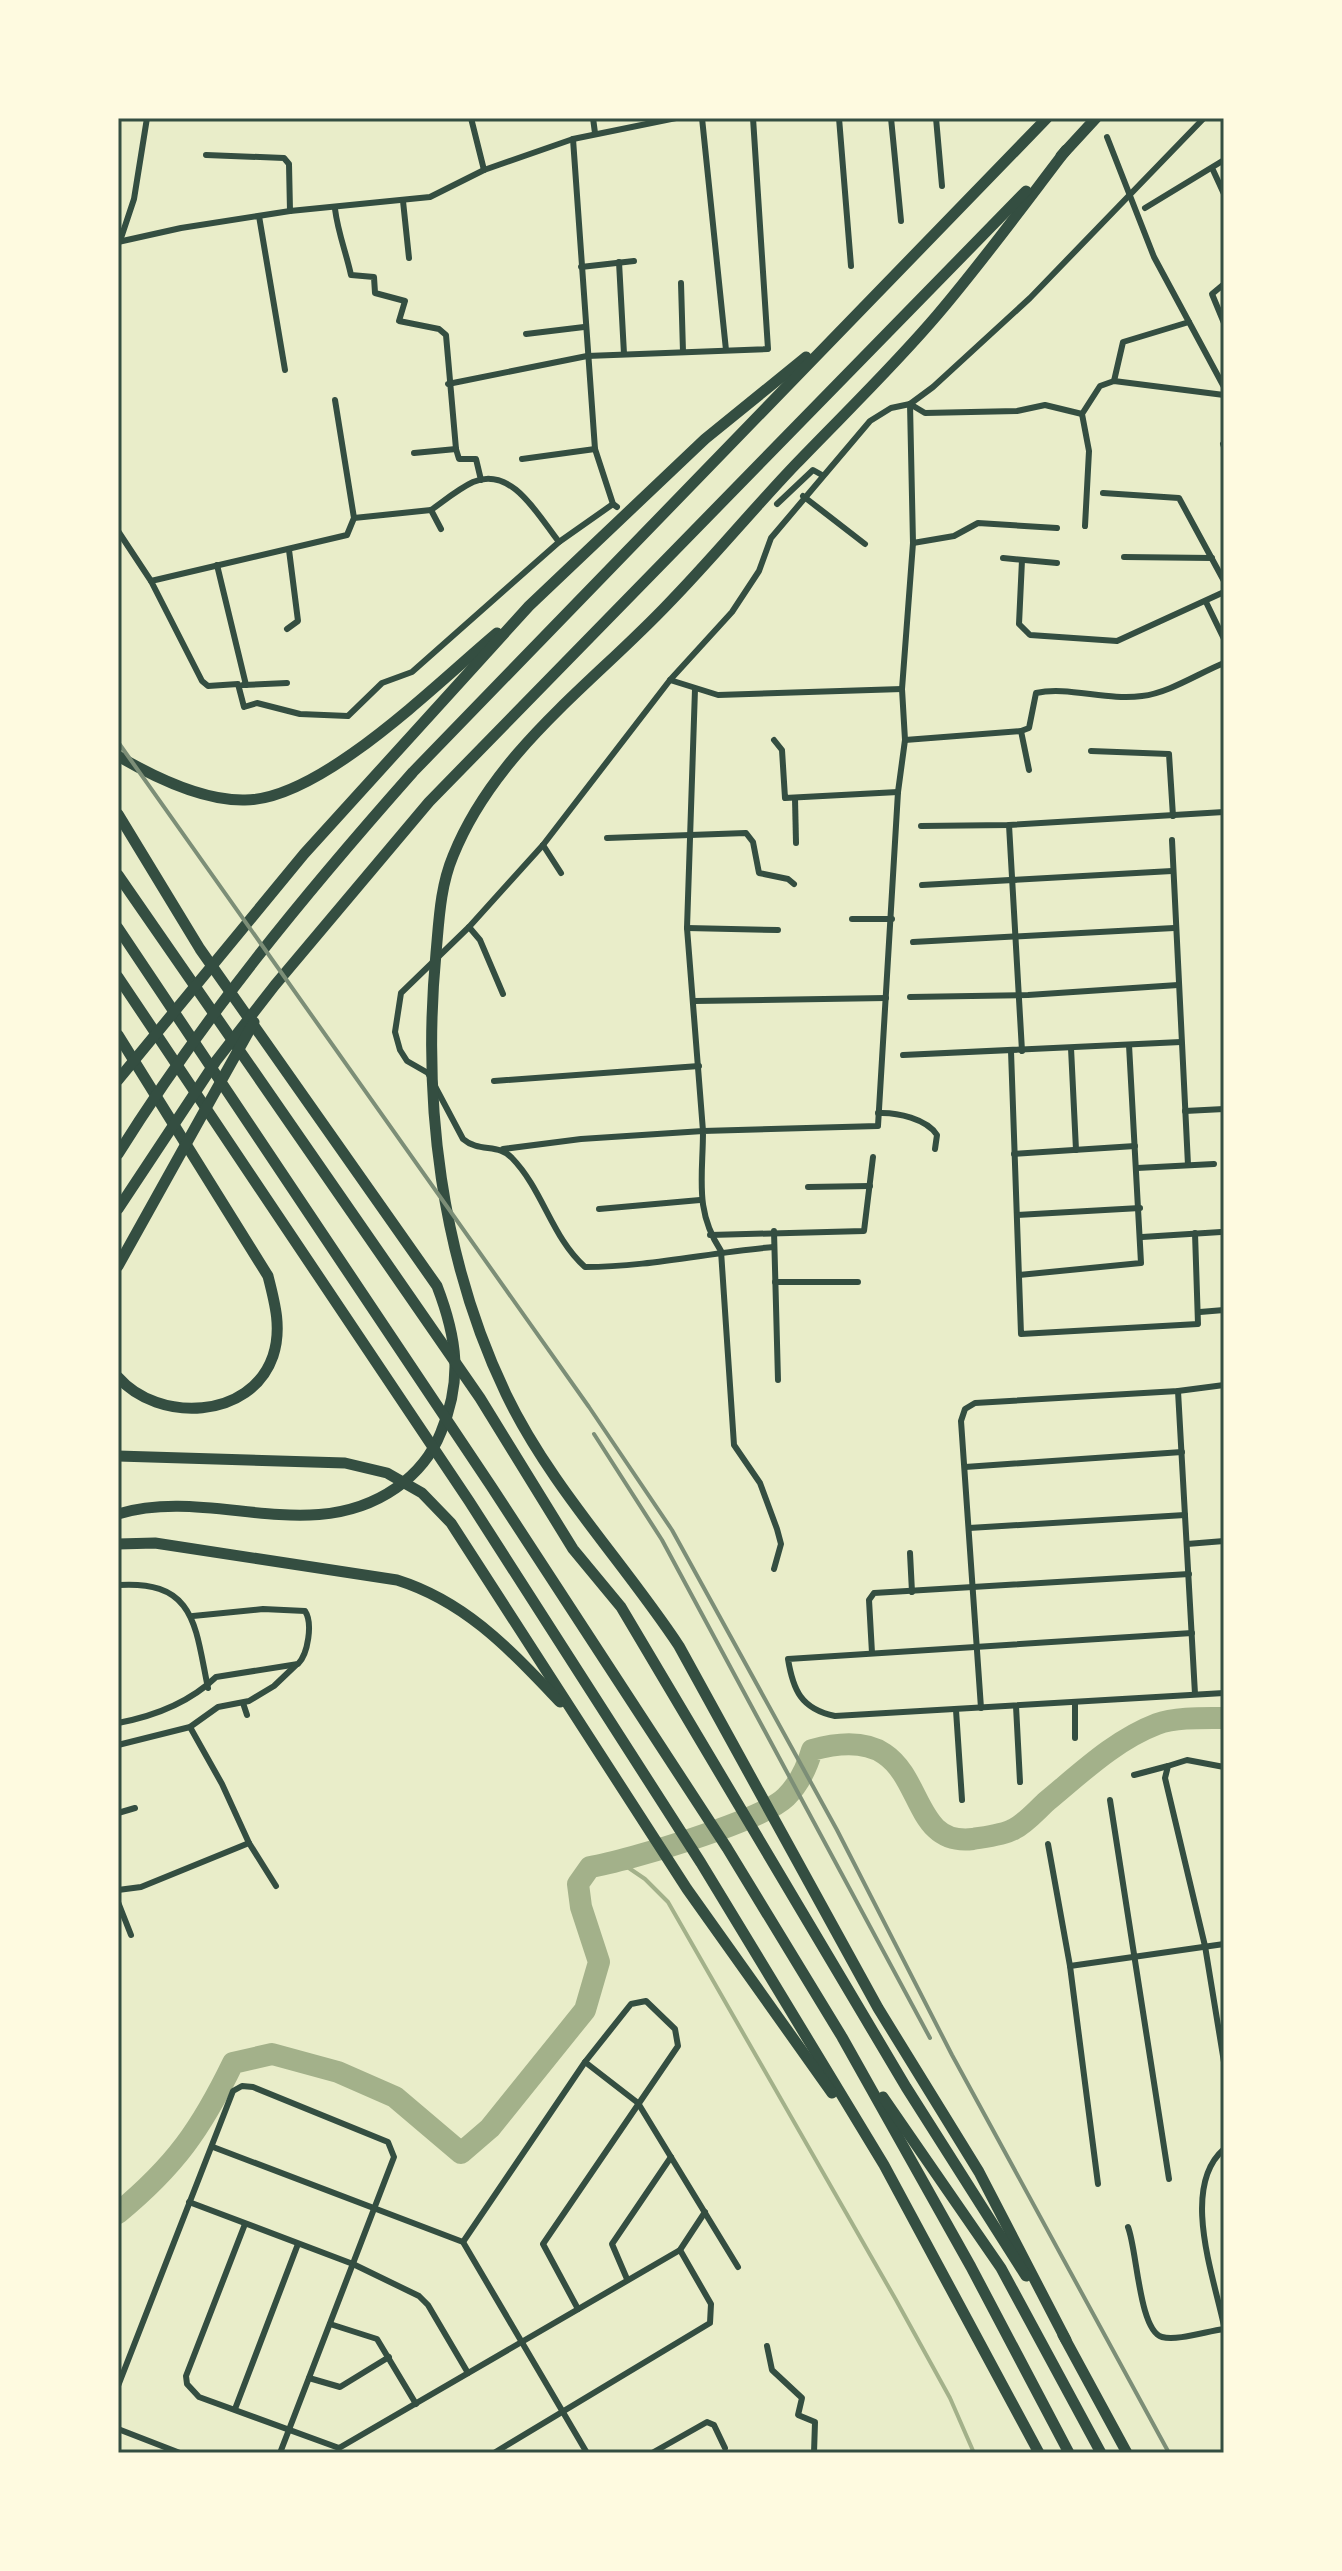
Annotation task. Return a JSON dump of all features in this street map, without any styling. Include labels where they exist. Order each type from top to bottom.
[{"type":"highway","points":[[118,1154],[233,984],[322,875],[424,761],[1047,118]]},
{"type":"highway","points":[[118,1209],[150,1157],[275,985],[429,802],[1096,118]]},
{"type":"highway","points":[[1066,150],[937,315],[668,604],[514,756],[477,807],[452,858],[442,893],[433,979],[431,1051],[439,1171],[455,1254],[476,1323],[505,1392],[541,1459],[642,1590],[679,1646],[878,2008],[979,2172],[1127,2453]]},
{"type":"highway","points":[[118,756],[184,787],[243,801],[269,798],[306,785],[337,766],[529,606],[705,439],[847,324]]},
{"type":"highway","points":[[118,1080],[304,854],[529,606]]},
{"type":"highway","points":[[118,814],[200,949],[308,1107],[437,1286],[453,1327],[458,1365],[451,1409],[435,1447],[409,1478],[381,1498],[331,1516],[283,1517],[195,1507],[134,1510],[118,1514]]},
{"type":"highway","points":[[118,875],[480,1398],[573,1549],[621,1607],[906,2087],[1066,2340]]},
{"type":"highway","points":[[118,928],[269,1151],[727,1848],[842,2037],[971,2267],[1069,2453]]},
{"type":"highway","points":[[118,977],[249,1168],[477,1513],[701,1863],[884,2165],[1039,2453]]},
{"type":"highway","points":[[118,1266],[164,1178],[275,985]]},
{"type":"highway","points":[[118,1035],[268,1276],[276,1306],[278,1335],[273,1359],[259,1379],[237,1399],[211,1407],[179,1410],[159,1406],[139,1397],[118,1377]]},
{"type":"highway","points":[[123,1456],[345,1463],[387,1473],[422,1493],[451,1523],[687,1889],[884,2165]]},
{"type":"highway","points":[[118,1544],[155,1543],[397,1580],[424,1588],[491,1630],[577,1719]]},
{"type":"highway","points":[[842,2037],[1001,2268],[1101,2453]]},
{"type":"street","points":[[147,118],[134,199],[119,242],[290,211],[335,209],[441,195],[484,170],[573,139],[676,118]]},
{"type":"street","points":[[471,118],[484,170]]},
{"type":"street","points":[[593,118],[595,133]]},
{"type":"street","points":[[702,118],[726,350]]},
{"type":"street","points":[[448,384],[587,356],[764,351],[770,344],[753,118]]},
{"type":"street","points":[[839,118],[851,266]]},
{"type":"street","points":[[891,118],[901,221]]},
{"type":"street","points":[[936,118],[942,186]]},
{"type":"street","points":[[910,404],[913,543],[902,689],[905,740],[898,792],[878,1126],[703,1131],[581,1139],[503,1149],[471,1147],[463,1139],[443,1096],[428,1073],[407,1061],[395,1032],[401,993],[469,927],[543,845],[670,680],[732,612],[759,571],[771,538],[803,496],[870,421],[891,408],[910,404],[1030,298],[1204,118]]},
{"type":"street","points":[[1107,137],[1132,193],[1154,257],[1224,387]]},
{"type":"street","points":[[217,565],[243,685],[245,708],[257,703],[300,714],[348,716],[382,683],[412,672],[559,542],[615,505],[595,449],[573,139]]},
{"type":"street","points":[[206,155],[284,158],[289,164],[290,211]]},
{"type":"street","points":[[1145,208],[1213,170],[1224,160]]},
{"type":"street","points":[[1213,170],[1224,194]]},
{"type":"street","points":[[403,201],[409,258]]},
{"type":"street","points":[[335,209],[339,243],[346,251],[351,275],[374,277],[375,293],[405,301],[399,321],[439,329],[446,335],[456,449],[459,459],[476,459],[481,480]]},
{"type":"street","points":[[259,216],[285,370]]},
{"type":"street","points":[[581,267],[634,261]]},
{"type":"street","points":[[619,262],[624,354]]},
{"type":"street","points":[[681,283],[683,352]]},
{"type":"street","points":[[1224,284],[1212,294],[1224,323]]},
{"type":"street","points":[[1114,381],[1123,342],[1189,322]]},
{"type":"street","points":[[526,334],[584,327]]},
{"type":"street","points":[[1085,526],[1089,451],[1082,414],[1100,386],[1114,381],[1224,395]]},
{"type":"street","points":[[151,581],[345,537],[354,518],[335,400]]},
{"type":"street","points":[[910,404],[925,413],[1017,411],[1045,405],[1082,414]]},
{"type":"street","points":[[414,453],[456,449]]},
{"type":"street","points":[[522,459],[595,449]]},
{"type":"street","points":[[777,504],[813,470],[822,475]]},
{"type":"street","points":[[354,518],[431,510],[481,480],[505,482],[516,488],[559,542]]},
{"type":"street","points":[[1103,493],[1179,498],[1224,581]]},
{"type":"street","points":[[803,496],[865,544]]},
{"type":"street","points":[[431,510],[441,529]]},
{"type":"street","points":[[913,543],[954,536],[978,523],[1057,528]]},
{"type":"street","points":[[118,531],[151,581],[202,681],[208,686],[287,683]]},
{"type":"street","points":[[287,629],[298,621],[289,550]]},
{"type":"street","points":[[1124,557],[1212,558]]},
{"type":"street","points":[[1003,558],[1057,563]]},
{"type":"street","points":[[1022,560],[1019,624],[1030,635],[1117,641],[1224,592]]},
{"type":"street","points":[[1206,602],[1224,639]]},
{"type":"street","points":[[905,740],[1021,731],[1029,728],[1036,693],[1051,690],[1073,695],[1145,696],[1224,663]]},
{"type":"street","points":[[670,680],[718,695],[902,689]]},
{"type":"street","points":[[695,689],[687,928],[703,1131],[700,1200],[710,1235],[721,1251],[728,1397],[734,1445],[760,1483],[777,1529],[781,1544],[774,1569]]},
{"type":"street","points":[[1021,731],[1029,770]]},
{"type":"street","points":[[774,740],[782,750],[785,798],[898,792]]},
{"type":"street","points":[[1091,751],[1169,754],[1173,816]]},
{"type":"street","points":[[795,798],[796,843]]},
{"type":"street","points":[[921,826],[1009,825],[1224,812]]},
{"type":"street","points":[[1009,825],[1022,1051]]},
{"type":"street","points":[[607,838],[746,833],[753,842],[759,873],[788,879],[794,884]]},
{"type":"street","points":[[1172,840],[1188,1165]]},
{"type":"street","points":[[543,845],[561,873]]},
{"type":"street","points":[[922,885],[1172,871]]},
{"type":"street","points":[[852,919],[892,919]]},
{"type":"street","points":[[469,927],[480,940],[503,994]]},
{"type":"street","points":[[687,928],[778,930]]},
{"type":"street","points":[[913,942],[1174,928]]},
{"type":"street","points":[[910,997],[1019,995],[1178,985]]},
{"type":"street","points":[[694,1001],[886,998]]},
{"type":"street","points":[[903,1055],[1181,1042]]},
{"type":"street","points":[[1019,1275],[1136,1266],[1143,1257],[1129,1045]]},
{"type":"street","points":[[1071,1048],[1076,1150]]},
{"type":"street","points":[[1011,1051],[1021,1334],[1198,1324],[1195,1233]]},
{"type":"street","points":[[494,1081],[699,1066]]},
{"type":"street","points":[[1185,1111],[1224,1109]]},
{"type":"street","points":[[878,1113],[903,1115],[932,1128],[937,1135],[935,1149]]},
{"type":"street","points":[[1014,1154],[1135,1146]]},
{"type":"street","points":[[503,1149],[532,1186],[574,1258],[585,1267],[632,1267],[721,1251],[774,1247]]},
{"type":"street","points":[[710,1235],[864,1231],[873,1157]]},
{"type":"street","points":[[1137,1168],[1214,1164]]},
{"type":"street","points":[[808,1187],[870,1186]]},
{"type":"street","points":[[599,1209],[700,1200]]},
{"type":"street","points":[[1017,1215],[1140,1208]]},
{"type":"street","points":[[774,1231],[778,1380]]},
{"type":"street","points":[[1142,1237],[1221,1232]]},
{"type":"street","points":[[775,1282],[858,1282]]},
{"type":"street","points":[[1200,1312],[1224,1310]]},
{"type":"street","points":[[981,1708],[961,1421],[965,1409],[975,1403],[1178,1391],[1224,1385]]},
{"type":"street","points":[[1178,1391],[1195,1694]]},
{"type":"street","points":[[965,1467],[1182,1452]]},
{"type":"street","points":[[969,1528],[1185,1515]]},
{"type":"street","points":[[1187,1544],[1224,1541]]},
{"type":"street","points":[[910,1553],[912,1592]]},
{"type":"street","points":[[872,1653],[871,1596],[878,1592],[1189,1574]]},
{"type":"street","points":[[118,1585],[161,1587],[193,1616],[208,1688]]},
{"type":"street","points":[[118,1745],[190,1727],[218,1707],[243,1703],[274,1686],[305,1657],[309,1617],[305,1611],[263,1609],[193,1616]]},
{"type":"street","points":[[1192,1633],[788,1659],[797,1694],[823,1714],[956,1710],[1224,1693]]},
{"type":"street","points":[[118,1723],[174,1706],[208,1688],[216,1677],[298,1664]]},
{"type":"street","points":[[1075,1702],[1075,1738]]},
{"type":"street","points":[[243,1703],[247,1715]]},
{"type":"street","points":[[1016,1706],[1020,1782]]},
{"type":"street","points":[[956,1710],[962,1800]]},
{"type":"street","points":[[190,1727],[222,1784],[249,1843],[276,1886]]},
{"type":"street","points":[[1134,1775],[1187,1760],[1224,1767]]},
{"type":"street","points":[[1168,1766],[1165,1778],[1205,1946],[1224,2062]]},
{"type":"street","points":[[1110,1800],[1169,2179]]},
{"type":"street","points":[[118,1813],[135,1808]]},
{"type":"street","points":[[118,1890],[141,1887],[249,1843]]},
{"type":"street","points":[[1048,1844],[1070,1966],[1098,2184]]},
{"type":"street","points":[[118,1902],[131,1935]]},
{"type":"street","points":[[1070,1966],[1224,1944]]},
{"type":"street","points":[[463,2242],[585,2062],[631,2004],[639,2000],[652,2005],[675,2029],[678,2046],[543,2244],[578,2309]]},
{"type":"street","points":[[585,2062],[638,2103],[738,2267]]},
{"type":"street","points":[[118,2386],[233,2091],[242,2086],[253,2087],[374,2136],[393,2148],[394,2157],[280,2453]]},
{"type":"street","points":[[213,2147],[463,2242],[587,2453]]},
{"type":"street","points":[[1128,2227],[1136,2254],[1147,2323],[1154,2333],[1163,2338],[1224,2328],[1200,2207],[1203,2178],[1224,2149]]},
{"type":"street","points":[[627,2279],[612,2244],[671,2157]]},
{"type":"street","points":[[189,2202],[353,2264],[424,2300],[468,2373]]},
{"type":"street","points":[[245,2224],[186,2376],[192,2393],[344,2447],[680,2250],[705,2212]]},
{"type":"street","points":[[235,2409],[298,2244]]},
{"type":"street","points":[[494,2453],[562,2410],[700,2332],[710,2323],[711,2304],[680,2250]]},
{"type":"street","points":[[330,2324],[377,2339],[416,2404]]},
{"type":"street","points":[[767,2346],[772,2370],[802,2398],[798,2415],[815,2422],[814,2453]]},
{"type":"street","points":[[309,2378],[340,2387],[389,2357]]},
{"type":"street","points":[[652,2453],[707,2422],[714,2425],[725,2448]]},
{"type":"street","points":[[118,2429],[180,2453]]},
{"type":"waterway","points":[[118,2213],[156,2179],[185,2145],[210,2108],[233,2063],[272,2054],[338,2072],[395,2097],[461,2153],[490,2128],[585,2010],[599,1962],[581,1907],[578,1884],[590,1867],[693,1839],[772,1807],[795,1787],[812,1750],[852,1744],[879,1751],[897,1765],[932,1824],[949,1837],[973,1839],[1000,1834],[1018,1826],[1099,1758],[1142,1731],[1172,1720],[1224,1718]]},
{"type":"waterway","points":[[620,1862],[645,1879],[668,1902],[896,2300],[950,2398],[974,2453]]},
{"type":"railway","points":[[118,742],[589,1407],[672,1530],[837,1830],[952,2055],[1169,2453]]},
{"type":"railway","points":[[594,1434],[662,1540],[930,2038]]}]
